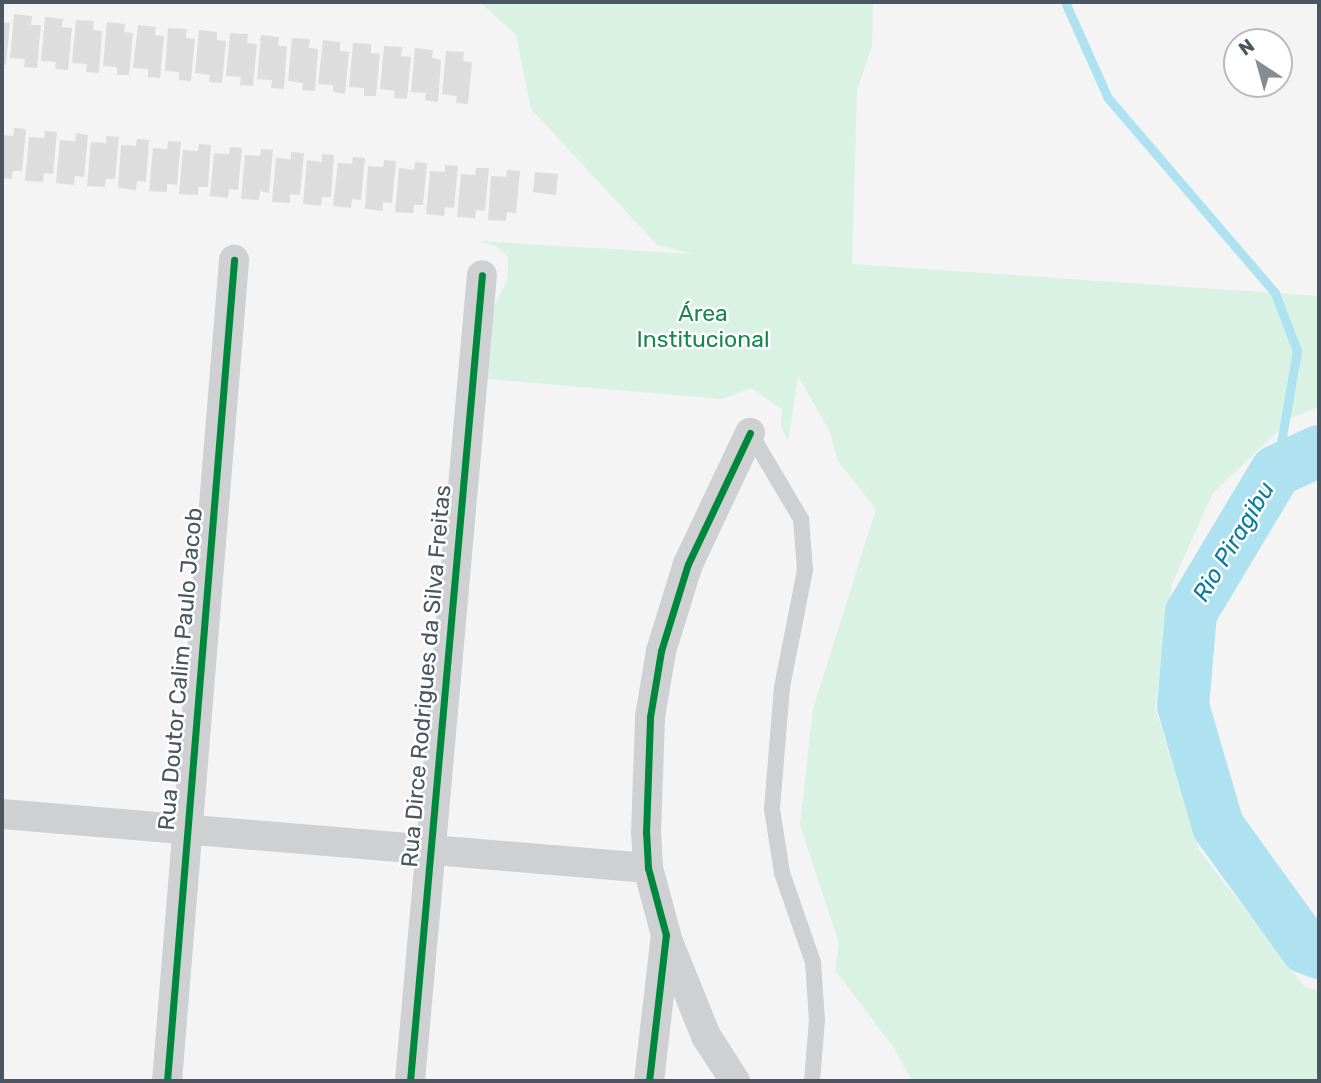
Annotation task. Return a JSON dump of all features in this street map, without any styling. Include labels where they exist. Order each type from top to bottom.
[{"type":"street","name":"Rua Doutor Calim Paulo Jacob","points":[[167,1081],[234,260]]},
{"type":"street","name":"Rua Dirce Rodrigues da Silva Freitas","points":[[410,1081],[482,275]]},
{"type":"street","points":[[734,1081],[706,1035],[666,936],[648,867],[645,780],[661,651],[688,564],[750,433]]},
{"type":"street","points":[[2,814],[648,867]]},
{"type":"street","points":[[649,1081],[666,936]]},
{"type":"lane","points":[[750,433],[801,519],[805,570],[782,687],[772,809],[782,873],[813,962],[817,1020],[812,1081]]},
{"type":"green space","name":"Área Institucional","points":[[480,2],[873,2],[872,46],[857,90],[852,264],[1319,296],[1319,406],[1292,418],[1213,493],[1172,584],[1155,708],[1199,850],[1304,986],[1319,992],[1319,1081],[912,1081],[894,1048],[835,970],[839,944],[800,825],[813,709],[876,509],[837,460],[830,432],[798,376],[788,441],[781,426],[782,409],[751,388],[722,399],[488,379],[489,316],[508,278],[508,257],[496,246],[478,241],[692,254],[657,245],[531,109],[516,35]]},
{"type":"building","points":[[14,14],[32,16],[31,25],[41,25],[37,68],[24,67],[25,59],[10,58]]},
{"type":"building","points":[[45,17],[63,19],[62,27],[72,28],[68,70],[55,69],[56,62],[41,61]]},
{"type":"building","points":[[76,20],[94,21],[93,30],[102,31],[99,73],[86,72],[87,64],[72,63]]},
{"type":"building","points":[[2,22],[10,23],[6,65],[2,65]]},
{"type":"building","points":[[107,22],[125,24],[124,32],[133,33],[129,75],[117,75],[117,67],[103,66]]},
{"type":"building","points":[[138,25],[156,27],[155,35],[164,36],[160,78],[148,77],[148,69],[133,68]]},
{"type":"building","points":[[168,28],[187,29],[186,38],[195,39],[191,81],[179,80],[179,72],[165,71]]},
{"type":"building","points":[[199,30],[217,32],[217,40],[226,41],[222,83],[209,82],[210,75],[195,73]]},
{"type":"building","points":[[230,33],[248,34],[247,43],[257,44],[253,86],[240,85],[241,77],[226,76]]},
{"type":"building","points":[[261,35],[279,37],[278,46],[287,46],[284,89],[271,88],[272,80],[257,79]]},
{"type":"building","points":[[292,38],[310,39],[309,48],[318,49],[315,91],[302,90],[303,83],[288,81]]},
{"type":"building","points":[[323,40],[340,42],[340,51],[349,52],[345,94],[333,92],[333,85],[318,84]]},
{"type":"building","points":[[353,43],[371,44],[371,53],[380,54],[376,96],[364,96],[364,88],[349,87]]},
{"type":"building","points":[[384,46],[402,47],[401,56],[411,57],[407,99],[394,98],[395,91],[380,89]]},
{"type":"building","points":[[415,48],[433,50],[432,58],[441,60],[438,102],[425,100],[426,93],[411,92]]},
{"type":"building","points":[[446,51],[464,52],[463,61],[472,62],[468,104],[456,103],[457,96],[442,94]]},
{"type":"building","points":[[14,128],[26,129],[22,171],[13,171],[12,179],[2,178],[2,135],[13,136]]},
{"type":"building","points":[[45,131],[57,132],[53,174],[44,173],[43,182],[25,181],[29,137],[44,138]]},
{"type":"building","points":[[76,133],[88,135],[84,177],[75,176],[74,185],[56,183],[60,140],[75,141]]},
{"type":"building","points":[[106,136],[119,137],[115,179],[106,179],[105,187],[87,186],[91,142],[106,143]]},
{"type":"building","points":[[137,139],[149,140],[146,182],[137,181],[136,190],[118,188],[121,145],[136,146]]},
{"type":"building","points":[[168,141],[181,142],[177,185],[167,184],[167,192],[149,191],[153,148],[167,149]]},
{"type":"building","points":[[199,144],[211,145],[208,187],[198,187],[198,195],[179,194],[183,150],[198,151]]},
{"type":"building","points":[[230,147],[242,148],[238,190],[229,189],[228,198],[210,196],[214,153],[229,154]]},
{"type":"building","points":[[261,149],[273,150],[269,193],[260,191],[259,200],[241,199],[245,155],[260,156]]},
{"type":"building","points":[[291,152],[304,153],[300,195],[290,194],[290,203],[272,202],[276,158],[291,159]]},
{"type":"building","points":[[322,154],[334,155],[331,197],[322,197],[321,206],[303,204],[307,160],[322,162]]},
{"type":"building","points":[[353,157],[365,158],[361,200],[352,199],[351,208],[333,206],[338,163],[352,164]]},
{"type":"building","points":[[384,160],[396,161],[392,203],[383,202],[383,211],[365,209],[368,166],[383,167]]},
{"type":"building","points":[[415,162],[427,163],[423,205],[414,205],[413,213],[395,212],[399,168],[414,170]]},
{"type":"building","points":[[445,165],[458,166],[454,208],[445,207],[444,216],[426,214],[430,171],[445,172]]},
{"type":"building","points":[[476,168],[489,168],[485,211],[476,210],[475,218],[457,217],[461,174],[475,175]]},
{"type":"building","points":[[507,170],[520,171],[516,213],[507,212],[506,221],[488,220],[491,176],[506,177]]},
{"type":"building","points":[[535,172],[558,174],[556,195],[533,192]]},
{"type":"waterway","points":[[1065,2],[1108,98],[1275,293],[1297,351],[1276,471]]},
{"type":"waterway","name":"Rio Piragibu","points":[[1319,451],[1276,471],[1191,613],[1183,706],[1218,826],[1306,948],[1319,953]]},
{"type":"cycle path","points":[[167,1081],[234,260]]},
{"type":"cycle path","points":[[410,1081],[482,275]]},
{"type":"cycle path","points":[[649,1081],[666,935],[648,868],[646,833],[650,717],[661,651],[688,564],[750,433]]}]
